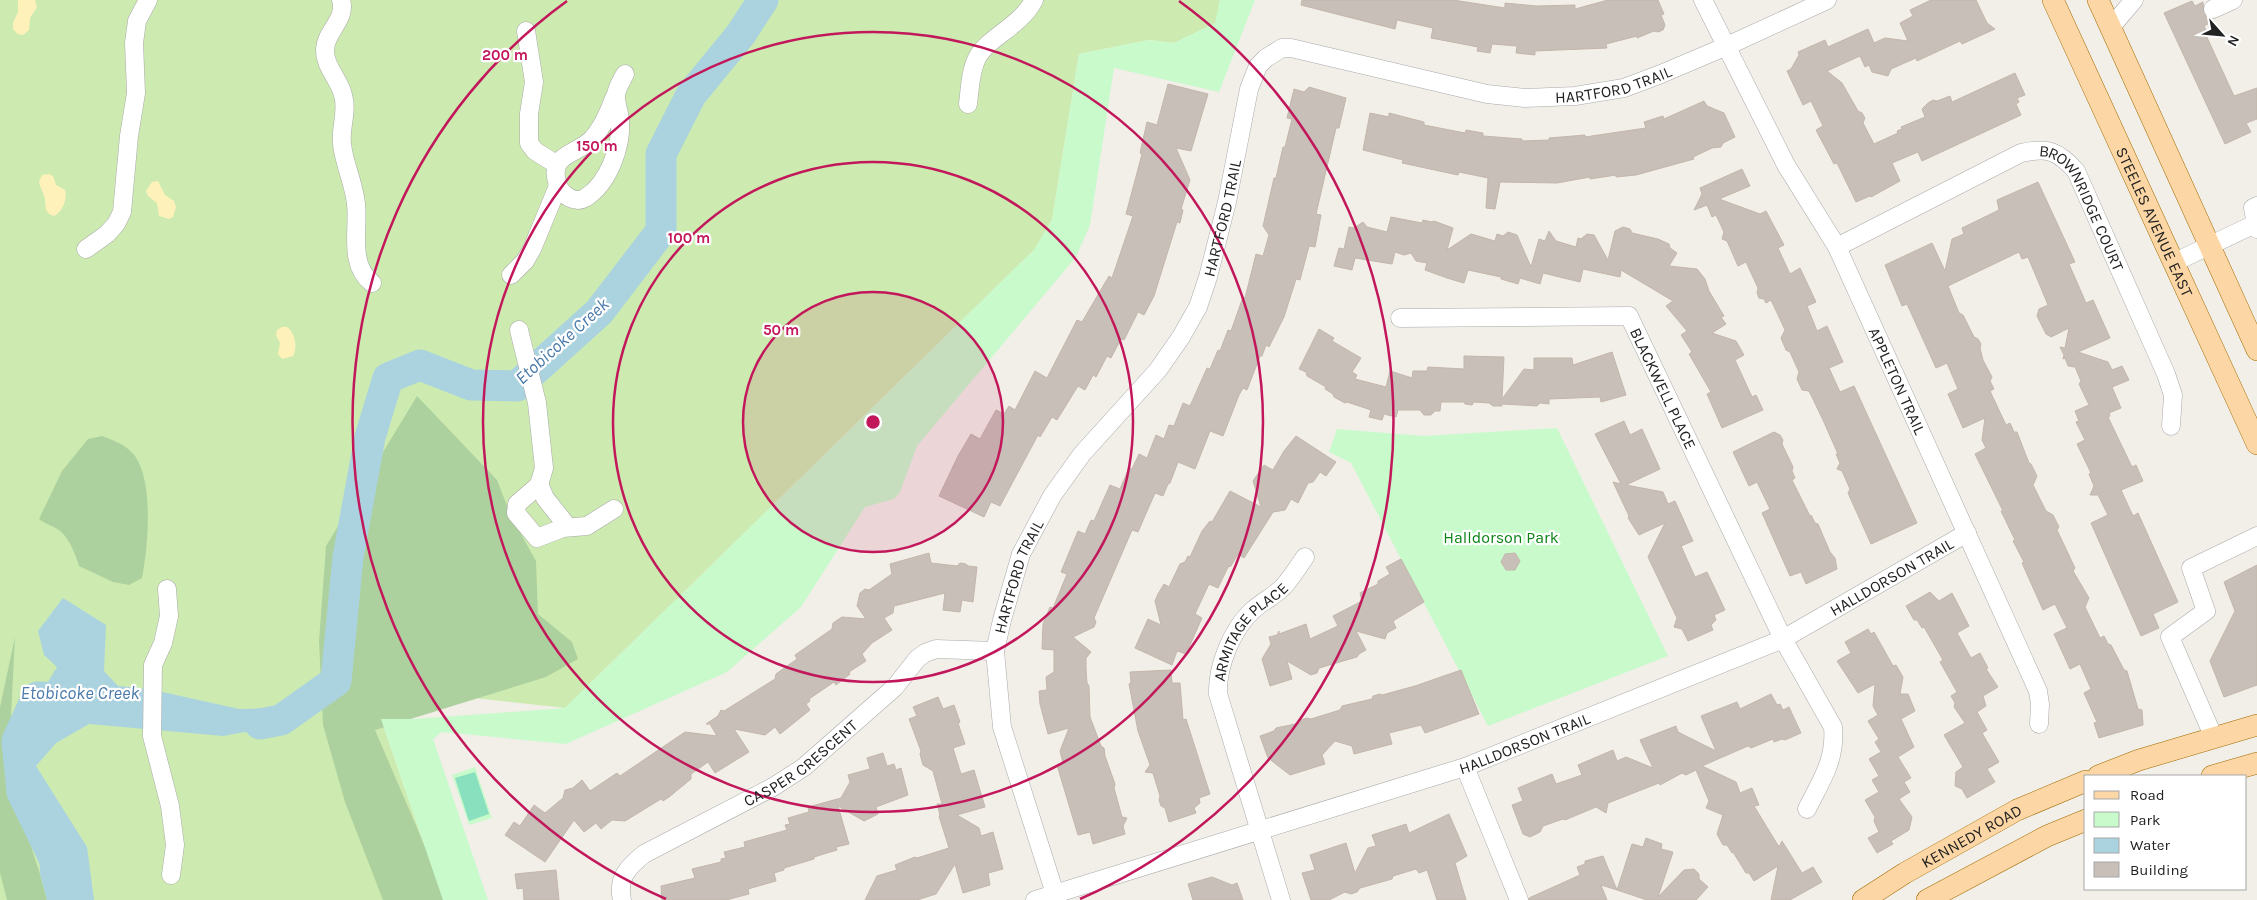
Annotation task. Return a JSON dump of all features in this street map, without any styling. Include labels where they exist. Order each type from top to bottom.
[{"type":"main road","name":"STEELES AVENUE EAST","points":[[2053,0],[2257,444]]},
{"type":"main road","points":[[2098,0],[2257,350]]},
{"type":"main road","points":[[2101,775],[2139,760],[2257,725]]},
{"type":"main road","points":[[2215,775],[2257,763]]},
{"type":"main road","name":"KENNEDY ROAD","points":[[1863,900],[1905,873],[2017,810],[2084,782]]},
{"type":"main road","points":[[1928,900],[2047,836],[2084,821]]},
{"type":"street","points":[[86,249],[108,234],[122,212],[132,114],[136,93],[134,43],[137,21],[148,0]]},
{"type":"street","points":[[341,0],[342,12],[328,38],[325,51],[326,59],[341,86],[345,103],[342,144],[356,204],[357,256],[364,276],[372,283]]},
{"type":"street","points":[[968,104],[973,70],[979,55],[1019,21],[1034,0]]},
{"type":"street","name":"APPLETON TRAIL","points":[[1703,0],[1728,46],[1786,165],[1837,247],[2038,691],[2040,704],[2039,724]]},
{"type":"street","name":"HARTFORD TRAIL","points":[[1056,897],[1002,727],[995,651],[1021,554],[1052,496],[1082,454],[1158,370],[1181,337],[1198,307],[1228,202],[1249,89],[1258,66],[1266,58],[1282,48],[1291,48],[1487,94],[1525,98],[1575,96],[1624,88],[1728,46],[1827,0]]},
{"type":"street","points":[[2111,27],[2134,0]]},
{"type":"street","points":[[2214,9],[2233,0]]},
{"type":"street","points":[[526,31],[534,82],[529,114],[529,143],[540,154],[556,164]]},
{"type":"street","points":[[616,96],[620,137],[615,155],[602,181],[590,194],[578,200],[565,195],[558,186],[555,176],[556,164],[563,157],[576,151],[592,139],[606,118],[625,74]]},
{"type":"street","name":"BROWNRIDGE COURT","points":[[1837,247],[2021,153],[2035,150],[2050,150],[2063,157],[2076,171],[2166,374],[2173,395],[2171,426]]},
{"type":"street","points":[[511,275],[524,262],[532,249],[558,186]]},
{"type":"street","points":[[2173,263],[2210,245],[2256,227],[2253,208],[2257,206]]},
{"type":"street","name":"BLACKWELL PLACE","points":[[1400,318],[1629,316],[1784,639]]},
{"type":"street","points":[[520,335],[537,402],[544,468],[539,484],[517,504],[515,510],[518,516],[537,538],[546,532],[568,527],[587,526],[614,508]]},
{"type":"street","points":[[539,484],[545,498],[568,527]]},
{"type":"street","name":"HALLDORSON TRAIL","points":[[1056,897],[1259,829],[1465,767],[1784,639],[1967,533]]},
{"type":"street","points":[[2214,738],[2170,637],[2206,611],[2191,568],[2257,536]]},
{"type":"street","name":"ARMITAGE PLACE","points":[[1281,900],[1218,694],[1219,672],[1239,625],[1252,610],[1284,586],[1305,557]]},
{"type":"street","points":[[167,589],[169,616],[163,643],[153,664],[152,736],[170,806],[175,845],[171,875]]},
{"type":"street","points":[[1784,639],[1833,727],[1832,760],[1807,809]]},
{"type":"street","name":"CASPER CRESCENT","points":[[622,900],[620,893],[622,875],[644,854],[773,787],[804,767],[895,687],[917,659],[925,653],[936,649],[995,651]]},
{"type":"street","points":[[1465,767],[1519,900]]},
{"type":"street","points":[[1034,900],[1056,897]]},
{"type":"green space","points":[[0,0],[1220,0],[1216,23],[1174,43],[1149,40],[1079,54],[1052,220],[1034,250],[565,708],[412,691],[381,719],[443,900],[0,900]]},
{"type":"green space","points":[[1220,0],[1255,0],[1219,92],[1114,68],[1090,225],[1076,257],[917,446],[900,492],[894,499],[865,507],[801,607],[727,672],[566,744],[442,732],[433,739],[488,900],[443,900],[381,719],[414,719],[565,708],[1034,250],[1052,220],[1079,54],[1149,40],[1174,43],[1215,23]]},
{"type":"green space","points":[[417,396],[497,480],[511,516],[536,561],[538,614],[572,642],[578,659],[546,677],[375,730],[448,900],[383,900],[345,802],[323,725],[319,641],[326,546]]},
{"type":"green space","name":"Halldorson Park","points":[[1557,428],[1668,656],[1488,726],[1351,463],[1329,452],[1337,429],[1424,436]]},
{"type":"green space","points":[[102,436],[132,452],[141,468],[145,482],[148,516],[142,578],[129,585],[113,582],[79,566],[72,547],[64,534],[39,519],[62,471],[88,439]]},
{"type":"green space","points":[[15,637],[8,776],[47,900],[7,900],[0,873],[0,707]]},
{"type":"green space","points":[[475,767],[492,818],[469,825],[452,775]]},
{"type":"green space","points":[[475,772],[489,814],[469,821],[455,778]]},
{"type":"sand","points":[[18,0],[35,0],[37,7],[30,18],[29,30],[23,35],[18,34],[13,29],[13,23],[18,12]]},
{"type":"sand","points":[[49,174],[53,176],[56,185],[65,190],[66,193],[62,209],[54,216],[47,211],[39,182],[42,175]]},
{"type":"sand","points":[[158,181],[165,195],[174,201],[176,207],[173,217],[169,219],[159,216],[157,203],[148,196],[146,191],[152,182]]},
{"type":"sand","points":[[287,327],[294,336],[295,352],[293,356],[282,359],[278,354],[280,343],[276,335],[277,330]]},
{"type":"water","name":"Etobicoke Creek","points":[[63,598],[106,625],[104,671],[118,686],[149,689],[239,709],[307,708],[262,729],[223,736],[89,724],[56,743],[36,766],[87,847],[94,900],[47,900],[40,874],[38,818],[18,751],[25,720],[57,667],[44,655],[38,631]]},
{"type":"building","points":[[1302,0],[1453,0],[1505,8],[1505,3],[1536,6],[1575,5],[1575,9],[1608,0],[1658,0],[1664,14],[1661,15],[1665,25],[1663,30],[1658,32],[1654,31],[1637,38],[1637,36],[1606,44],[1607,48],[1535,51],[1535,55],[1516,53],[1517,46],[1492,44],[1490,53],[1477,51],[1478,47],[1431,38],[1433,28],[1397,20],[1395,29],[1301,5]]},
{"type":"building","points":[[1931,0],[1976,0],[1987,23],[1995,29],[1962,44],[1960,41],[1917,61],[1916,58],[1891,69],[1888,76],[1872,72],[1869,65],[1865,67],[1860,56],[1827,71],[1842,83],[1858,111],[1862,113],[1865,118],[1863,123],[1874,144],[1898,133],[1897,131],[1902,129],[1901,127],[1925,117],[1922,109],[1933,100],[1937,101],[1950,96],[1952,102],[2015,73],[2025,95],[2017,98],[2019,102],[2016,104],[2021,115],[1922,161],[1918,152],[1892,163],[1900,181],[1871,197],[1856,202],[1837,163],[1834,164],[1816,130],[1823,126],[1811,101],[1803,105],[1787,71],[1791,69],[1799,55],[1798,52],[1825,40],[1828,47],[1868,29],[1874,43],[1885,38],[1908,41],[1900,23],[1913,16],[1910,10]]},
{"type":"building","points":[[2192,1],[2195,6],[2203,2],[2204,14],[2212,22],[2204,26],[2207,32],[2205,33],[2234,96],[2257,88],[2257,119],[2246,123],[2251,132],[2225,144],[2164,13]]},
{"type":"building","points":[[1168,84],[1208,94],[1191,151],[1176,148],[1190,180],[1181,209],[1183,210],[1180,223],[1177,222],[1154,296],[1144,315],[1138,312],[1124,340],[1121,339],[1111,358],[1107,356],[1096,377],[1093,375],[1085,390],[1078,386],[1057,420],[1052,417],[1040,437],[1038,435],[1000,506],[991,502],[984,517],[939,496],[971,434],[980,439],[996,410],[1004,414],[1009,406],[1015,410],[1035,371],[1047,378],[1077,320],[1082,322],[1109,276],[1112,278],[1133,216],[1126,214],[1142,154],[1140,153],[1147,122],[1157,125]]},
{"type":"building","points":[[1309,87],[1346,98],[1339,128],[1336,128],[1316,214],[1321,215],[1315,247],[1309,246],[1300,280],[1296,279],[1284,317],[1269,347],[1266,345],[1262,356],[1260,356],[1247,390],[1243,388],[1239,395],[1223,436],[1210,431],[1195,469],[1178,462],[1163,496],[1155,493],[1138,532],[1132,530],[1094,618],[1096,622],[1094,627],[1073,637],[1091,652],[1086,658],[1090,717],[1101,746],[1104,748],[1115,784],[1114,788],[1122,817],[1127,818],[1123,826],[1125,834],[1093,844],[1090,832],[1078,835],[1057,765],[1063,763],[1060,751],[1069,728],[1048,734],[1040,704],[1039,691],[1047,690],[1046,677],[1054,672],[1054,650],[1042,649],[1043,624],[1050,607],[1053,608],[1067,574],[1061,572],[1078,531],[1085,534],[1091,520],[1094,521],[1110,485],[1120,489],[1129,468],[1132,469],[1139,454],[1147,458],[1156,435],[1164,439],[1169,425],[1174,426],[1183,403],[1190,406],[1207,368],[1210,369],[1218,350],[1220,351],[1228,330],[1231,331],[1243,297],[1245,298],[1256,254],[1263,256],[1269,235],[1263,226],[1274,178],[1276,178],[1292,119],[1287,118],[1294,89],[1304,92]]},
{"type":"building","points":[[1704,101],[1707,106],[1724,113],[1735,137],[1723,143],[1721,147],[1712,148],[1693,157],[1694,159],[1636,175],[1616,177],[1616,175],[1590,179],[1590,177],[1557,183],[1500,182],[1495,209],[1486,208],[1488,178],[1459,172],[1458,175],[1402,163],[1403,160],[1363,150],[1370,113],[1389,117],[1389,113],[1424,122],[1424,125],[1465,133],[1466,130],[1483,133],[1483,136],[1522,139],[1522,141],[1549,140],[1549,138],[1585,135],[1585,137],[1646,128],[1644,122],[1663,116],[1664,119]]},
{"type":"building","points":[[1742,169],[1750,186],[1719,199],[1760,214],[1766,211],[1784,245],[1778,248],[1790,274],[1800,268],[1816,302],[1807,306],[1817,331],[1827,326],[1843,362],[1829,368],[1840,392],[1854,386],[1917,523],[1871,544],[1848,493],[1850,489],[1842,471],[1837,469],[1840,463],[1836,454],[1838,454],[1823,420],[1809,391],[1802,390],[1797,379],[1799,372],[1781,338],[1785,330],[1771,300],[1766,303],[1764,299],[1759,298],[1758,288],[1746,262],[1738,266],[1727,241],[1722,239],[1724,232],[1716,215],[1712,217],[1707,205],[1694,210],[1702,194],[1700,188]]},
{"type":"building","points":[[2038,182],[2075,262],[2069,264],[2086,303],[2093,300],[2110,338],[2078,352],[2108,362],[2112,370],[2122,366],[2129,380],[2112,387],[2121,408],[2109,413],[2110,416],[2108,417],[2132,467],[2136,465],[2143,481],[2121,490],[2133,516],[2138,513],[2178,602],[2153,614],[2159,628],[2141,636],[2091,523],[2108,515],[2098,495],[2090,495],[2094,486],[2089,474],[2091,473],[2077,444],[2085,440],[2076,422],[2079,421],[2075,411],[2089,405],[2079,384],[2081,381],[2075,367],[2068,366],[2065,358],[2063,359],[2064,355],[2060,347],[2065,348],[2069,328],[2051,337],[2046,334],[2037,316],[2039,309],[2048,305],[2028,257],[2022,259],[2019,252],[1948,286],[1959,313],[1963,315],[1974,337],[1981,344],[1983,360],[1992,377],[1990,381],[1994,389],[1990,391],[2006,425],[2010,423],[2014,432],[2017,432],[2029,463],[2037,476],[2033,485],[2046,511],[2053,515],[2059,527],[2057,530],[2075,568],[2073,571],[2089,598],[2085,607],[2100,638],[2104,636],[2124,670],[2127,671],[2138,709],[2142,710],[2143,725],[2099,738],[2094,723],[2097,722],[2084,693],[2091,689],[2080,664],[2070,669],[2054,634],[2067,628],[2055,604],[2043,610],[2022,563],[2024,562],[2013,541],[2015,540],[2001,511],[2003,511],[1975,454],[1986,448],[1982,440],[1985,418],[1963,428],[1948,394],[1958,389],[1947,363],[1936,368],[1907,304],[1902,306],[1885,265],[1932,243],[1945,271],[1952,239],[1964,234],[1962,228],[1999,210],[1997,200]]},
{"type":"building","points":[[1391,217],[1422,223],[1423,220],[1434,221],[1453,228],[1447,250],[1471,234],[1495,241],[1497,234],[1503,236],[1508,232],[1517,235],[1531,267],[1539,239],[1545,241],[1549,231],[1556,241],[1576,247],[1578,238],[1581,239],[1587,234],[1594,235],[1608,260],[1615,231],[1623,227],[1630,229],[1632,233],[1658,239],[1669,244],[1670,248],[1677,253],[1669,266],[1697,269],[1705,279],[1709,291],[1724,316],[1721,317],[1726,324],[1712,333],[1736,341],[1744,355],[1735,360],[1752,397],[1756,395],[1763,410],[1722,428],[1707,394],[1711,392],[1689,354],[1692,352],[1681,335],[1687,331],[1666,306],[1673,301],[1621,270],[1620,277],[1583,269],[1580,282],[1543,273],[1540,284],[1520,278],[1518,284],[1501,279],[1501,277],[1468,270],[1464,283],[1425,270],[1427,263],[1416,261],[1411,253],[1404,255],[1395,252],[1392,264],[1355,258],[1352,270],[1334,266],[1339,248],[1344,249],[1349,227],[1354,228],[1363,222],[1367,227],[1387,232]]},
{"type":"building","points":[[1319,329],[1334,338],[1332,341],[1361,358],[1352,372],[1357,375],[1355,379],[1386,387],[1390,371],[1412,378],[1413,371],[1427,371],[1428,367],[1464,369],[1464,356],[1504,357],[1502,399],[1524,369],[1534,370],[1534,358],[1572,358],[1573,365],[1612,352],[1626,395],[1601,402],[1600,397],[1549,399],[1549,404],[1540,403],[1537,406],[1502,404],[1502,406],[1493,406],[1489,403],[1474,402],[1472,405],[1465,404],[1464,402],[1441,402],[1440,411],[1435,411],[1431,415],[1424,415],[1420,410],[1398,410],[1396,417],[1384,414],[1382,420],[1369,417],[1371,410],[1345,403],[1334,397],[1333,394],[1325,389],[1326,387],[1299,369]]},
{"type":"building","points":[[1624,421],[1630,435],[1642,429],[1660,469],[1626,485],[1663,492],[1668,504],[1675,501],[1693,541],[1681,546],[1695,577],[1707,572],[1725,610],[1714,615],[1716,620],[1711,625],[1713,630],[1688,641],[1682,629],[1674,627],[1677,618],[1648,557],[1665,523],[1639,535],[1628,518],[1629,516],[1613,482],[1621,484],[1595,434]]},
{"type":"building","points":[[1774,432],[1780,435],[1783,440],[1782,444],[1793,467],[1792,471],[1795,478],[1792,480],[1810,516],[1818,524],[1830,552],[1835,558],[1837,569],[1806,584],[1801,572],[1790,576],[1762,513],[1770,509],[1757,482],[1749,486],[1733,452]]},
{"type":"building","points":[[1296,436],[1336,462],[1326,476],[1320,472],[1313,482],[1308,483],[1298,503],[1291,499],[1285,510],[1273,512],[1244,558],[1238,554],[1231,566],[1228,567],[1218,588],[1209,584],[1195,614],[1202,618],[1186,654],[1177,651],[1172,665],[1135,648],[1148,619],[1161,625],[1155,601],[1158,594],[1164,584],[1169,587],[1180,564],[1185,562],[1188,556],[1190,557],[1202,531],[1210,521],[1212,522],[1230,491],[1261,507],[1253,481],[1264,465],[1273,470],[1284,451]]},
{"type":"building","points":[[929,553],[931,563],[957,566],[960,563],[977,567],[973,602],[962,600],[960,612],[943,610],[945,593],[894,606],[893,613],[884,618],[892,630],[872,643],[862,654],[866,661],[849,672],[850,674],[836,685],[834,682],[809,699],[810,701],[806,704],[810,710],[780,734],[775,727],[765,735],[734,729],[749,752],[715,773],[708,762],[691,774],[691,779],[669,797],[663,801],[661,799],[625,821],[612,820],[601,829],[596,823],[584,832],[574,820],[545,862],[505,835],[514,822],[520,826],[534,805],[545,813],[563,798],[565,790],[573,788],[582,780],[590,791],[617,773],[620,776],[685,732],[717,736],[710,724],[706,724],[718,716],[721,710],[724,711],[775,679],[776,674],[797,659],[795,655],[832,629],[833,623],[842,617],[866,619],[857,606],[860,593],[865,589],[869,590],[892,574],[890,564]]},
{"type":"building","points":[[1515,553],[1520,561],[1515,570],[1506,570],[1501,562],[1505,554]]},
{"type":"building","points":[[1401,559],[1424,602],[1393,621],[1396,628],[1387,633],[1385,639],[1356,631],[1366,650],[1357,657],[1319,668],[1317,673],[1311,675],[1287,661],[1292,679],[1270,686],[1262,659],[1271,644],[1269,637],[1277,635],[1279,631],[1279,634],[1306,624],[1310,639],[1338,626],[1333,616],[1362,601],[1360,593],[1378,584],[1378,581],[1390,574],[1386,567]]},
{"type":"building","points":[[2257,565],[2257,685],[2224,697],[2210,661],[2235,611],[2224,582]]},
{"type":"building","points":[[1930,592],[1939,601],[1952,593],[1969,626],[1957,633],[1971,658],[1980,653],[1988,668],[1986,669],[1998,687],[1983,696],[1986,706],[1977,712],[1987,730],[1982,733],[1999,762],[1987,769],[1995,782],[1967,798],[1962,789],[1955,786],[1956,772],[1963,767],[1944,735],[1965,723],[1954,707],[1955,703],[1951,696],[1957,692],[1940,662],[1943,660],[1924,627],[1922,628],[1917,620],[1914,620],[1906,606]]},
{"type":"building","points":[[1868,629],[1871,634],[1874,632],[1893,666],[1896,665],[1903,677],[1900,694],[1908,694],[1915,711],[1901,719],[1914,747],[1898,757],[1911,778],[1904,782],[1910,792],[1899,799],[1912,817],[1909,830],[1891,841],[1893,844],[1877,853],[1868,838],[1879,832],[1874,821],[1875,817],[1865,800],[1879,792],[1872,780],[1879,776],[1869,759],[1881,752],[1875,742],[1879,739],[1868,721],[1878,715],[1873,706],[1875,684],[1858,693],[1837,661],[1851,653],[1845,642]]},
{"type":"building","points":[[1171,670],[1172,683],[1180,683],[1183,720],[1186,719],[1210,794],[1199,798],[1200,803],[1194,808],[1196,813],[1169,822],[1165,808],[1161,806],[1159,800],[1160,796],[1153,773],[1145,772],[1150,765],[1138,731],[1129,684],[1131,682],[1130,672]]},
{"type":"building","points":[[1461,670],[1479,714],[1425,733],[1421,725],[1389,733],[1392,744],[1354,754],[1352,746],[1335,741],[1322,755],[1325,764],[1290,775],[1268,758],[1260,736],[1274,731],[1276,728],[1300,723],[1301,720],[1307,718],[1311,719],[1340,710],[1342,706],[1372,699],[1373,696],[1380,694],[1415,686]]},
{"type":"building","points":[[1771,694],[1777,705],[1780,704],[1783,710],[1789,707],[1801,733],[1785,740],[1782,739],[1774,742],[1773,739],[1751,748],[1748,746],[1702,766],[1736,782],[1740,793],[1752,788],[1759,805],[1754,806],[1779,847],[1782,841],[1802,873],[1813,867],[1822,882],[1790,900],[1771,900],[1778,866],[1754,881],[1749,873],[1746,873],[1733,852],[1727,845],[1723,845],[1717,834],[1723,815],[1706,808],[1709,801],[1696,770],[1686,775],[1682,773],[1660,785],[1659,783],[1608,803],[1606,813],[1596,807],[1565,820],[1543,826],[1540,832],[1530,837],[1523,834],[1512,805],[1523,801],[1518,788],[1552,774],[1556,784],[1582,775],[1578,765],[1613,750],[1617,761],[1626,757],[1653,768],[1640,740],[1676,726],[1678,732],[1716,751],[1701,716],[1737,702],[1740,709]]},
{"type":"building","points":[[938,697],[943,709],[954,705],[965,744],[953,748],[961,774],[974,770],[985,807],[957,815],[979,828],[981,836],[993,832],[1003,869],[988,873],[990,885],[963,893],[955,864],[936,894],[917,900],[865,900],[877,876],[897,870],[895,865],[915,857],[949,848],[939,816],[937,804],[942,804],[933,771],[923,765],[921,751],[909,719],[917,716],[913,707]]},
{"type":"building","points":[[883,753],[887,766],[894,764],[896,770],[901,768],[908,795],[876,807],[878,814],[864,821],[838,806],[849,844],[836,847],[837,850],[774,873],[776,881],[748,889],[749,894],[726,900],[662,900],[661,886],[695,878],[692,869],[721,862],[721,859],[726,858],[724,852],[745,847],[744,842],[787,830],[785,825],[790,824],[788,818],[809,812],[808,807],[841,798],[850,782],[848,775],[870,769],[867,758]]},
{"type":"building","points":[[1449,814],[1467,856],[1455,863],[1466,900],[1437,900],[1427,870],[1419,873],[1416,869],[1393,876],[1392,879],[1360,888],[1357,892],[1351,894],[1345,892],[1329,900],[1311,900],[1302,873],[1315,870],[1310,855],[1346,843],[1355,873],[1368,848],[1376,846],[1372,835],[1406,824],[1409,833]]},
{"type":"building","points":[[1646,838],[1662,844],[1661,849],[1673,852],[1658,897],[1684,870],[1694,869],[1699,874],[1699,879],[1708,887],[1696,900],[1647,900],[1617,890],[1632,844],[1643,847]]},
{"type":"building","points":[[1603,856],[1617,890],[1601,885],[1607,900],[1529,900],[1529,898],[1580,875],[1577,867],[1585,864],[1585,861]]},
{"type":"building","points":[[556,870],[559,900],[524,900],[523,888],[517,889],[515,874]]},
{"type":"building","points":[[1212,877],[1232,885],[1237,883],[1243,900],[1193,900],[1188,884]]},
{"type":"waterway","name":"Etobicoke Creek","points":[[260,724],[281,720],[336,681],[348,557],[370,437],[388,378],[420,365],[471,385],[517,386],[599,312],[661,231],[661,154],[691,95],[741,34],[763,0]]},
{"type":"waterway","name":"Etobicoke Creek","points":[[69,900],[66,883],[22,792],[17,741],[37,697],[82,698]]}]
